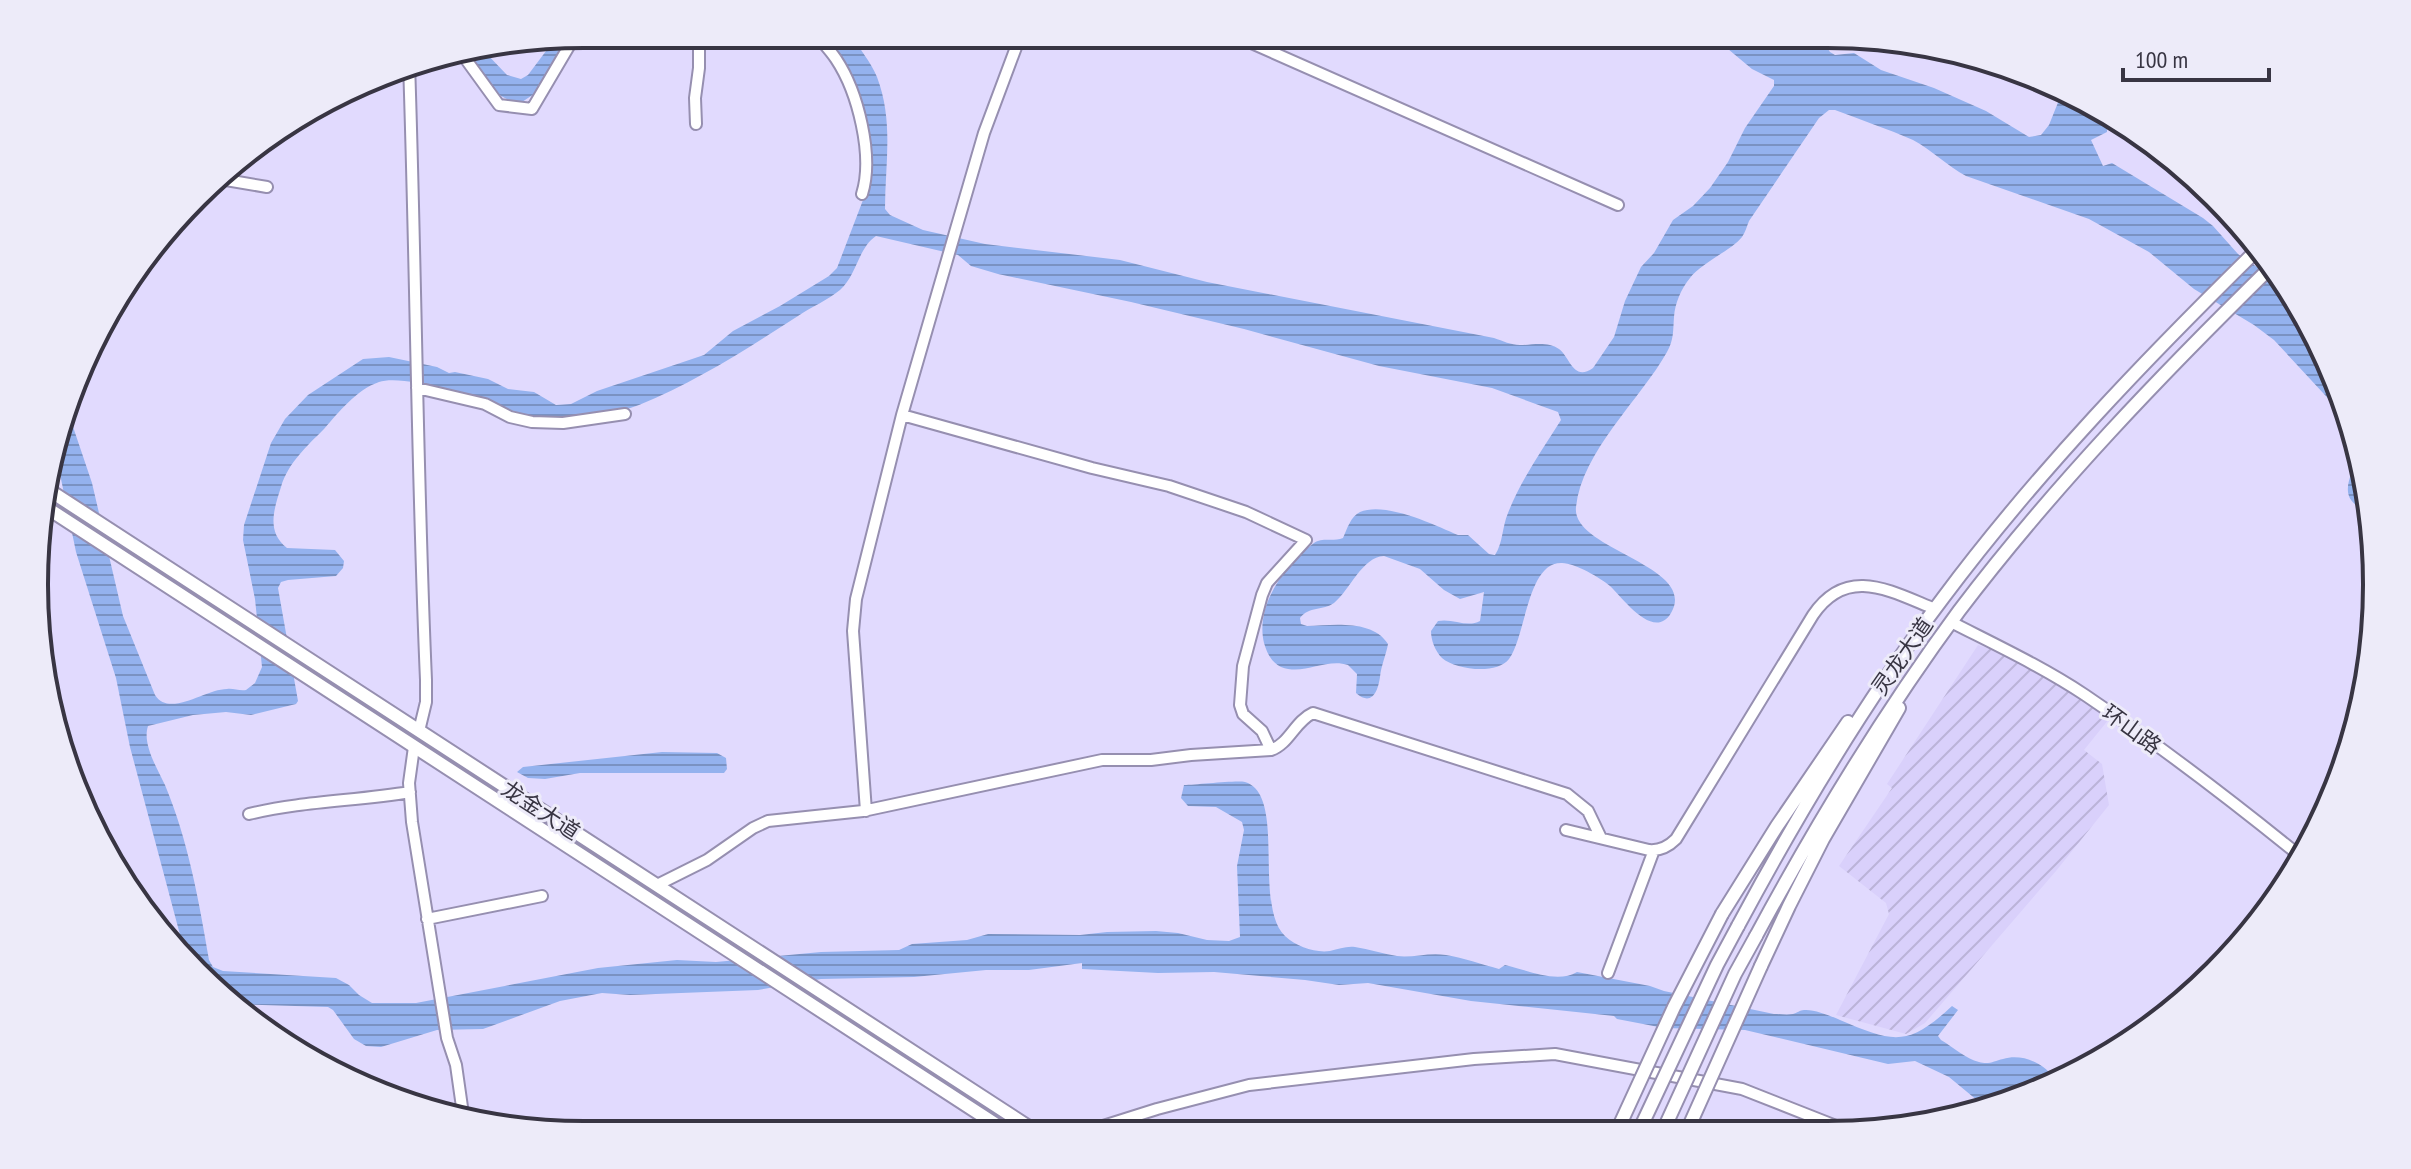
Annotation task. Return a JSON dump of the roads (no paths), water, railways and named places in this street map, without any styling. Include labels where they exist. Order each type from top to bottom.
[{"type":"main road","name":"灵龙大道","points":[[1644,1121],[1711,977],[1809,797],[1914,638],[1985,545],[2056,461],[2193,312],[2251,256]]},
{"type":"main road","name":"灵龙大道","points":[[1668,1121],[1735,974],[1828,807],[1951,622],[2111,430],[2264,274]]},
{"type":"main road","name":"龙金大道","points":[[56,495],[1019,1121]]},
{"type":"main road","name":"龙金大道","points":[[53,513],[991,1121]]},
{"type":"main road","points":[[1622,1121],[1668,1018],[1722,914],[1827,751],[1914,638]]},
{"type":"main road","points":[[1691,1121],[1817,851],[1893,721],[1920,667]]},
{"type":"street","points":[[467,61],[499,105],[532,109],[568,48]]},
{"type":"street","points":[[696,124],[699,48]]},
{"type":"street","points":[[827,48],[836,59],[861,118],[867,176],[862,194]]},
{"type":"street","points":[[866,811],[853,620],[856,599],[902,415],[984,133],[1016,48]]},
{"type":"street","points":[[1263,48],[1618,205]]},
{"type":"street","points":[[409,77],[426,680],[425,711],[419,731]]},
{"type":"street","points":[[231,181],[267,187]]},
{"type":"street","points":[[417,386],[485,404],[510,417],[532,422],[563,423],[625,414]]},
{"type":"street","points":[[902,415],[1169,486],[1246,512],[1306,540],[1267,583],[1243,666],[1240,705],[1243,714],[1262,731],[1271,750]]},
{"type":"street","points":[[1566,830],[1654,850],[1668,846],[1676,839],[1813,615],[1828,598],[1850,587],[1871,586],[1935,609]]},
{"type":"street","name":"环山路","points":[[1951,622],[2083,694],[2293,850]]},
{"type":"street","points":[[657,885],[707,860],[763,823],[866,811],[1102,760],[1151,760],[1271,750],[1279,747],[1305,717],[1313,713],[1567,794],[1588,811],[1601,838]]},
{"type":"street","points":[[414,747],[409,783],[415,845],[447,1038],[456,1065],[462,1107]]},
{"type":"street","points":[[249,814],[410,792]]},
{"type":"street","points":[[1608,973],[1654,850]]},
{"type":"street","points":[[427,919],[542,896]]},
{"type":"street","points":[[1119,1121],[1249,1085],[1474,1059],[1555,1054],[1742,1089],[1823,1121]]},
{"type":"water","points":[[825,48],[860,48],[874,71],[882,94],[887,127],[885,209],[890,215],[923,230],[985,244],[1120,260],[1207,282],[1513,344],[1550,345],[1559,349],[1576,370],[1586,372],[1593,368],[1614,337],[1625,301],[1641,267],[1654,253],[1673,220],[1693,206],[1710,188],[1774,86],[1774,80],[1752,69],[1727,48],[1827,48],[1835,55],[1854,53],[1881,70],[1934,88],[1986,111],[2029,137],[2041,135],[2049,125],[2059,101],[2107,127],[2107,132],[2091,140],[2103,166],[2112,163],[2203,218],[2238,254],[2261,270],[2308,347],[2331,401],[2274,340],[2194,289],[2149,252],[2089,219],[1966,176],[1913,140],[1829,110],[1819,118],[1749,221],[1742,237],[1701,267],[1687,282],[1679,296],[1667,352],[1600,446],[1581,486],[1576,507],[1580,522],[1593,535],[1667,582],[1675,596],[1671,613],[1664,621],[1656,623],[1647,620],[1600,579],[1561,563],[1550,566],[1534,587],[1509,659],[1486,669],[1466,668],[1442,658],[1434,645],[1431,631],[1438,621],[1470,624],[1480,621],[1484,592],[1460,599],[1420,569],[1384,556],[1376,558],[1363,568],[1334,603],[1300,618],[1301,624],[1307,626],[1351,625],[1373,630],[1388,644],[1378,687],[1373,696],[1366,698],[1356,693],[1357,674],[1348,665],[1339,663],[1298,670],[1281,667],[1270,657],[1262,629],[1264,614],[1283,574],[1314,543],[1343,538],[1354,516],[1370,509],[1396,512],[1458,535],[1468,535],[1489,554],[1495,555],[1519,489],[1561,420],[1558,412],[1492,388],[1379,366],[1244,329],[998,274],[971,266],[958,255],[876,236],[865,247],[846,284],[835,294],[721,364],[639,405],[592,417],[543,420],[452,390],[389,380],[379,382],[355,396],[305,448],[288,470],[281,487],[274,512],[276,535],[287,548],[335,550],[344,561],[343,568],[336,576],[288,580],[281,582],[278,588],[298,701],[251,715],[226,712],[193,715],[148,726],[151,756],[173,806],[186,849],[213,967],[223,971],[336,978],[372,1003],[416,1003],[598,968],[677,960],[716,962],[821,952],[899,950],[912,944],[967,940],[988,934],[1080,935],[1156,931],[1229,941],[1240,937],[1237,866],[1244,830],[1242,822],[1216,807],[1188,806],[1181,798],[1184,785],[1245,782],[1257,791],[1264,807],[1268,828],[1271,901],[1276,921],[1285,936],[1306,948],[1330,951],[1355,947],[1403,956],[1440,954],[1499,969],[1505,965],[1560,977],[1577,972],[1774,1014],[1813,1011],[1888,1036],[1911,1035],[1924,1029],[1952,1006],[1958,1010],[1938,1036],[1964,1056],[1989,1063],[2011,1058],[2026,1059],[2049,1073],[1976,1100],[1949,1077],[1915,1061],[1888,1064],[1745,1030],[1664,1028],[1614,1016],[1471,1001],[1368,983],[1339,985],[1214,972],[1082,969],[1082,963],[1029,970],[821,979],[758,990],[630,995],[602,993],[560,1001],[483,1029],[437,1030],[381,1047],[366,1046],[354,1039],[328,1007],[251,1005],[205,964],[181,938],[130,747],[116,678],[76,552],[60,473],[72,425],[92,483],[123,616],[155,695],[169,704],[218,690],[246,690],[255,683],[262,667],[255,599],[243,540],[244,525],[271,443],[285,419],[308,395],[363,359],[389,357],[437,367],[449,373],[488,379],[508,389],[534,392],[556,405],[571,404],[597,391],[704,355],[733,331],[780,306],[837,268],[868,187],[865,125]]},
{"type":"water","points":[[547,49],[562,49],[534,94],[522,102],[504,98],[496,92],[470,60],[489,57],[507,75],[521,79],[528,75]]},
{"type":"water","points":[[2351,474],[2357,506],[2349,495]]},
{"type":"water","points":[[662,752],[717,753],[726,758],[727,769],[724,773],[580,773],[545,779],[528,778],[517,772],[523,767]]}]
